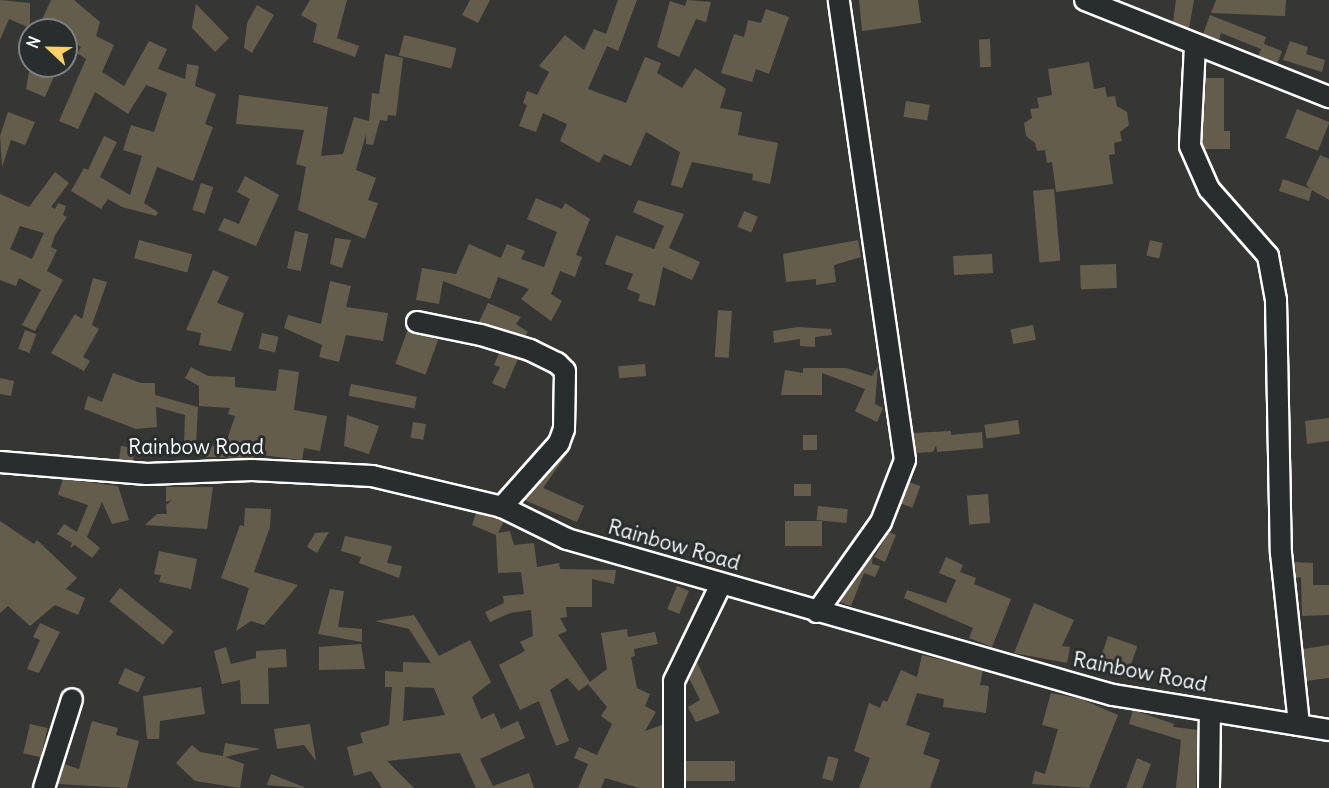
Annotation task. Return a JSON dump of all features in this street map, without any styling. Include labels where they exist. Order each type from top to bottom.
[{"type":"street","points":[[817,612],[881,522],[905,460],[839,0]]},
{"type":"street","points":[[1085,0],[1110,5],[1195,46],[1329,97]]},
{"type":"street","points":[[1195,46],[1190,146],[1209,189],[1268,256],[1276,300],[1281,552],[1299,725]]},
{"type":"street","points":[[417,322],[482,335],[530,351],[557,363],[565,371],[564,429],[559,443],[502,507]]},
{"type":"street","name":"Rainbow Road","points":[[0,462],[147,474],[252,470],[372,476],[502,507],[567,539],[1113,695],[1329,730]]},
{"type":"street","points":[[674,788],[674,681],[721,584]]},
{"type":"street","points":[[44,788],[72,699]]},
{"type":"street","points":[[1209,788],[1210,711]]},
{"type":"building","points":[[0,0],[30,3],[30,18],[18,18],[18,23],[9,19],[0,40]]},
{"type":"building","points":[[51,0],[74,0],[100,22],[96,36],[114,45],[102,72],[124,86],[149,41],[167,49],[158,69],[185,79],[187,64],[199,66],[195,86],[216,94],[205,124],[213,127],[193,181],[157,167],[144,203],[158,212],[156,216],[122,207],[108,199],[101,209],[71,191],[84,168],[88,170],[104,136],[117,142],[100,177],[130,195],[142,156],[123,150],[131,125],[154,132],[167,93],[146,85],[128,114],[95,92],[78,129],[59,121],[86,59],[78,54],[81,47],[78,45],[78,18],[43,18]]},
{"type":"building","points":[[310,0],[347,0],[337,38],[359,46],[355,57],[313,42],[317,24],[301,15]]},
{"type":"building","points":[[470,0],[490,0],[478,23],[462,15]]},
{"type":"building","points":[[618,0],[637,0],[618,51],[607,46],[588,89],[626,103],[645,57],[661,63],[657,73],[682,88],[695,68],[726,89],[720,108],[742,112],[738,135],[778,143],[770,184],[752,180],[753,174],[692,162],[682,188],[671,185],[680,152],[646,132],[631,166],[604,154],[599,163],[560,141],[567,124],[543,113],[536,132],[519,126],[527,105],[523,103],[527,91],[537,95],[549,72],[539,66],[565,35],[584,50],[594,29],[606,34]]},
{"type":"building","points":[[687,0],[711,2],[706,22],[696,19],[679,57],[657,47],[670,1],[685,6]]},
{"type":"building","points":[[859,0],[918,0],[921,23],[862,31]]},
{"type":"building","points":[[1176,0],[1194,0],[1189,28],[1173,22]]},
{"type":"building","points":[[1216,0],[1286,0],[1285,16],[1211,13]]},
{"type":"building","points":[[196,4],[229,38],[215,52],[192,28]]},
{"type":"building","points":[[257,5],[274,15],[252,53],[244,48],[247,23]]},
{"type":"building","points":[[766,9],[789,17],[769,74],[756,69],[752,82],[721,73],[734,34],[744,37],[748,20],[761,23]]},
{"type":"building","points":[[1210,15],[1266,37],[1264,44],[1282,51],[1277,64],[1258,56],[1261,49],[1221,33],[1219,40],[1203,34]]},
{"type":"building","points":[[404,35],[456,48],[451,68],[399,55]]},
{"type":"building","points":[[979,39],[990,39],[991,67],[980,67]]},
{"type":"building","points":[[1290,41],[1308,47],[1306,54],[1325,60],[1322,72],[1283,60]]},
{"type":"building","points":[[385,54],[403,58],[396,116],[388,115],[387,121],[380,120],[373,145],[366,144],[366,134],[356,170],[376,178],[368,200],[378,203],[365,239],[298,210],[306,167],[296,164],[304,130],[236,124],[239,95],[328,107],[321,156],[343,154],[354,117],[369,121],[372,93],[379,94]]},
{"type":"building","points":[[1089,62],[1094,89],[1105,87],[1107,97],[1115,96],[1117,106],[1127,112],[1129,125],[1120,132],[1122,141],[1114,143],[1115,154],[1109,155],[1113,184],[1056,192],[1052,162],[1047,163],[1045,150],[1037,151],[1035,143],[1026,136],[1024,123],[1032,118],[1030,109],[1039,108],[1037,98],[1052,95],[1048,69]]},
{"type":"building","points":[[28,78],[53,78],[45,97],[26,89]]},
{"type":"building","points":[[1206,78],[1224,78],[1224,131],[1230,131],[1230,149],[1204,149],[1202,144]]},
{"type":"building","points":[[906,101],[930,105],[927,121],[903,117]]},
{"type":"building","points":[[1297,109],[1329,122],[1318,151],[1285,138]]},
{"type":"building","points":[[8,112],[35,122],[25,145],[11,140],[2,167],[0,136]]},
{"type":"building","points":[[1320,155],[1329,159],[1329,200],[1312,190],[1309,201],[1279,191],[1283,179],[1311,189],[1306,185]]},
{"type":"building","points":[[55,172],[69,183],[51,207],[55,209],[58,203],[66,206],[63,215],[67,217],[55,235],[51,247],[57,250],[47,271],[63,280],[35,331],[22,325],[41,290],[19,278],[16,286],[0,280],[0,194],[29,207]],"holes":[[[20,226],[44,233],[32,259],[10,249]]]},
{"type":"building","points":[[245,176],[279,195],[256,246],[218,230],[224,218],[239,224],[250,199],[237,192]]},
{"type":"building","points":[[201,183],[213,187],[205,214],[192,210]]},
{"type":"building","points":[[1054,189],[1060,261],[1039,263],[1033,191]]},
{"type":"building","points":[[536,198],[562,209],[565,203],[590,219],[576,255],[582,257],[575,277],[560,271],[551,294],[562,301],[551,321],[521,299],[529,289],[498,277],[490,299],[443,281],[439,304],[416,300],[422,268],[456,274],[469,244],[501,258],[507,244],[525,251],[521,259],[544,267],[557,232],[527,219]]},
{"type":"building","points":[[638,200],[684,214],[669,248],[700,262],[692,280],[663,267],[655,306],[638,301],[640,294],[627,289],[633,274],[605,264],[616,235],[654,249],[664,226],[633,212]]},
{"type":"building","points":[[744,211],[758,217],[751,233],[737,227]]},
{"type":"building","points":[[295,231],[309,234],[301,271],[287,268]]},
{"type":"building","points":[[335,238],[351,240],[342,268],[330,264]]},
{"type":"building","points":[[139,240],[192,254],[187,273],[134,258]]},
{"type":"building","points":[[858,240],[861,257],[834,265],[836,282],[816,285],[816,279],[786,282],[783,254]]},
{"type":"building","points":[[1150,240],[1163,243],[1159,259],[1146,256]]},
{"type":"building","points":[[992,254],[993,273],[954,275],[953,256]]},
{"type":"building","points":[[1116,264],[1117,288],[1081,289],[1080,265]]},
{"type":"building","points":[[213,270],[229,277],[217,303],[244,313],[231,351],[199,345],[201,333],[186,330]]},
{"type":"building","points":[[93,278],[107,282],[92,325],[99,329],[83,357],[90,361],[84,371],[51,353],[75,314],[82,319]]},
{"type":"building","points":[[330,281],[351,286],[346,307],[388,313],[383,341],[346,335],[339,362],[319,357],[322,345],[284,328],[288,315],[321,324]]},
{"type":"building","points":[[488,303],[521,317],[516,324],[528,332],[525,336],[479,322]]},
{"type":"building","points":[[718,310],[732,311],[729,358],[715,357]]},
{"type":"building","points":[[1033,325],[1036,340],[1013,344],[1010,329]]},
{"type":"building","points":[[798,327],[831,329],[832,335],[815,337],[815,347],[800,346],[800,339],[774,343],[773,331]]},
{"type":"building","points":[[408,329],[438,340],[425,375],[395,364]]},
{"type":"building","points":[[25,330],[36,334],[29,353],[18,349]]},
{"type":"building","points":[[262,333],[279,337],[275,352],[258,349]]},
{"type":"building","points":[[499,353],[518,359],[505,389],[492,383],[500,367],[494,365]]},
{"type":"building","points":[[645,364],[646,376],[619,378],[618,366]]},
{"type":"building","points":[[878,366],[875,404],[883,408],[877,422],[855,411],[865,389],[822,373],[822,395],[781,395],[785,370],[803,373],[803,368],[846,368],[872,376]]},
{"type":"building","points":[[191,367],[208,376],[235,377],[235,387],[276,391],[279,369],[299,372],[294,410],[327,416],[320,451],[304,448],[302,460],[254,454],[253,458],[206,457],[178,451],[179,444],[184,444],[185,415],[156,407],[157,427],[136,429],[84,409],[88,396],[102,402],[113,373],[141,383],[155,383],[155,395],[198,407],[196,445],[225,446],[235,416],[228,414],[230,408],[199,406],[199,386],[185,378]]},
{"type":"building","points":[[0,378],[14,381],[11,396],[0,394]]},
{"type":"building","points":[[351,384],[417,397],[414,409],[349,396]]},
{"type":"building","points":[[347,415],[379,426],[369,454],[344,446]]},
{"type":"building","points":[[1329,418],[1329,441],[1307,444],[1305,421]]},
{"type":"building","points":[[1018,420],[1020,434],[986,439],[984,425]]},
{"type":"building","points":[[413,422],[426,424],[423,440],[410,438]]},
{"type":"building","points":[[951,431],[951,435],[982,432],[983,448],[937,452],[936,445],[933,452],[916,453],[913,433]]},
{"type":"building","points":[[803,435],[817,435],[817,450],[803,450]]},
{"type":"building","points":[[121,446],[135,448],[133,462],[119,460]]},
{"type":"building","points":[[570,447],[543,488],[584,506],[577,522],[524,500]]},
{"type":"building","points":[[63,479],[118,486],[129,520],[112,524],[102,502],[87,537],[100,548],[92,558],[75,545],[70,548],[72,543],[57,534],[64,524],[77,532],[88,505],[58,495]]},
{"type":"building","points":[[909,482],[920,486],[912,508],[901,504]]},
{"type":"building","points":[[794,484],[811,484],[811,496],[794,496]]},
{"type":"building","points":[[166,487],[213,487],[207,529],[145,525],[157,514],[167,514],[166,505],[172,500],[166,502]]},
{"type":"building","points":[[988,494],[990,523],[969,524],[967,495]]},
{"type":"building","points":[[818,506],[848,509],[846,523],[817,520]]},
{"type":"building","points":[[245,508],[271,509],[270,527],[254,572],[298,585],[264,625],[251,621],[236,631],[249,588],[221,578],[240,525],[244,526]]},
{"type":"building","points":[[476,513],[504,521],[498,533],[510,531],[514,545],[534,543],[537,567],[559,563],[560,569],[616,570],[614,584],[592,579],[592,607],[566,607],[567,617],[560,618],[567,631],[558,635],[590,682],[607,669],[601,633],[627,629],[628,637],[655,632],[658,644],[634,649],[635,656],[631,657],[637,688],[650,694],[645,706],[656,712],[645,731],[662,725],[662,788],[639,788],[605,778],[601,788],[578,788],[588,764],[574,758],[579,747],[597,755],[612,724],[601,716],[607,707],[588,684],[579,691],[567,678],[550,690],[569,741],[556,746],[539,701],[520,710],[499,665],[525,651],[520,642],[533,636],[531,610],[510,613],[490,622],[485,612],[504,603],[503,596],[524,594],[521,572],[498,573],[496,535],[472,525]]},
{"type":"building","points":[[0,521],[34,544],[37,540],[77,578],[66,589],[85,598],[78,615],[55,605],[30,626],[8,606],[0,613]]},
{"type":"building","points":[[785,521],[822,521],[822,546],[785,546]]},
{"type":"building","points":[[329,532],[317,553],[307,547],[315,533]]},
{"type":"building","points":[[889,532],[896,535],[885,562],[874,557]]},
{"type":"building","points":[[345,536],[392,546],[387,563],[402,566],[399,578],[359,563],[361,557],[341,551]]},
{"type":"building","points":[[159,551],[197,559],[191,589],[159,582],[161,575],[154,574]]},
{"type":"building","points":[[873,554],[872,564],[880,566],[875,577],[864,573],[851,606],[840,602]]},
{"type":"building","points":[[946,557],[963,565],[960,572],[976,578],[974,584],[1011,599],[992,647],[969,638],[973,628],[904,598],[907,590],[946,603],[956,580],[939,573]]},
{"type":"building","points":[[1295,562],[1313,563],[1313,585],[1329,585],[1329,615],[1302,616],[1301,577],[1296,578]]},
{"type":"building","points":[[677,586],[689,591],[679,614],[667,609]]},
{"type":"building","points":[[120,588],[174,631],[163,645],[109,601]]},
{"type":"building","points":[[330,589],[344,591],[338,627],[362,629],[362,642],[318,634]]},
{"type":"building","points":[[1034,603],[1074,620],[1062,646],[1070,647],[1067,663],[1014,653]]},
{"type":"building","points":[[414,615],[439,656],[470,640],[491,682],[472,697],[481,719],[494,713],[501,729],[518,721],[525,738],[480,759],[493,786],[529,773],[534,788],[476,788],[460,753],[387,761],[414,788],[382,788],[371,771],[354,776],[347,747],[363,743],[360,733],[389,725],[392,687],[385,687],[385,671],[403,672],[403,662],[431,663],[409,629],[375,621]],"holes":[[[405,687],[434,688],[445,715],[403,721]]]},
{"type":"building","points":[[40,623],[60,632],[39,673],[27,669],[40,640],[33,637]]},
{"type":"building","points":[[1108,636],[1137,646],[1128,674],[1098,664]]},
{"type":"building","points":[[361,644],[365,669],[319,670],[319,647]]},
{"type":"building","points":[[1329,645],[1329,678],[1306,681],[1303,649]]},
{"type":"building","points":[[226,647],[231,664],[256,658],[256,651],[286,649],[287,667],[268,668],[269,704],[241,704],[240,680],[222,684],[214,651]]},
{"type":"building","points":[[922,655],[983,670],[980,685],[989,686],[986,713],[943,707],[944,699],[917,693],[906,725],[930,733],[923,754],[940,760],[930,788],[859,788],[870,758],[854,751],[869,703],[880,708],[883,700],[887,702],[901,670],[917,677]]},
{"type":"building","points":[[697,662],[720,713],[696,722],[688,707],[700,700],[689,678]]},
{"type":"building","points":[[125,668],[145,677],[138,692],[118,684]]},
{"type":"building","points":[[201,687],[205,714],[160,721],[159,739],[147,739],[143,696]]},
{"type":"building","points":[[1051,693],[1081,699],[1118,715],[1089,788],[1032,784],[1035,771],[1045,774],[1058,729],[1042,725]]},
{"type":"building","points":[[1133,710],[1174,724],[1173,727],[1198,730],[1196,788],[1176,788],[1181,740],[1129,724]]},
{"type":"building","points":[[92,721],[118,728],[116,735],[139,741],[127,788],[58,784],[64,764],[79,769]]},
{"type":"building","points":[[30,724],[48,728],[41,757],[23,753]]},
{"type":"building","points":[[310,724],[316,761],[304,745],[277,749],[274,729]]},
{"type":"building","points":[[225,743],[261,749],[225,757],[244,764],[240,788],[195,781],[176,763],[192,745],[200,752],[223,756]]},
{"type":"building","points":[[828,756],[839,759],[833,781],[822,778]]},
{"type":"building","points":[[1137,758],[1151,764],[1142,788],[1126,788]]},
{"type":"building","points":[[686,761],[735,761],[735,781],[686,781]]},
{"type":"building","points":[[271,774],[304,787],[304,788],[267,785]]}]
